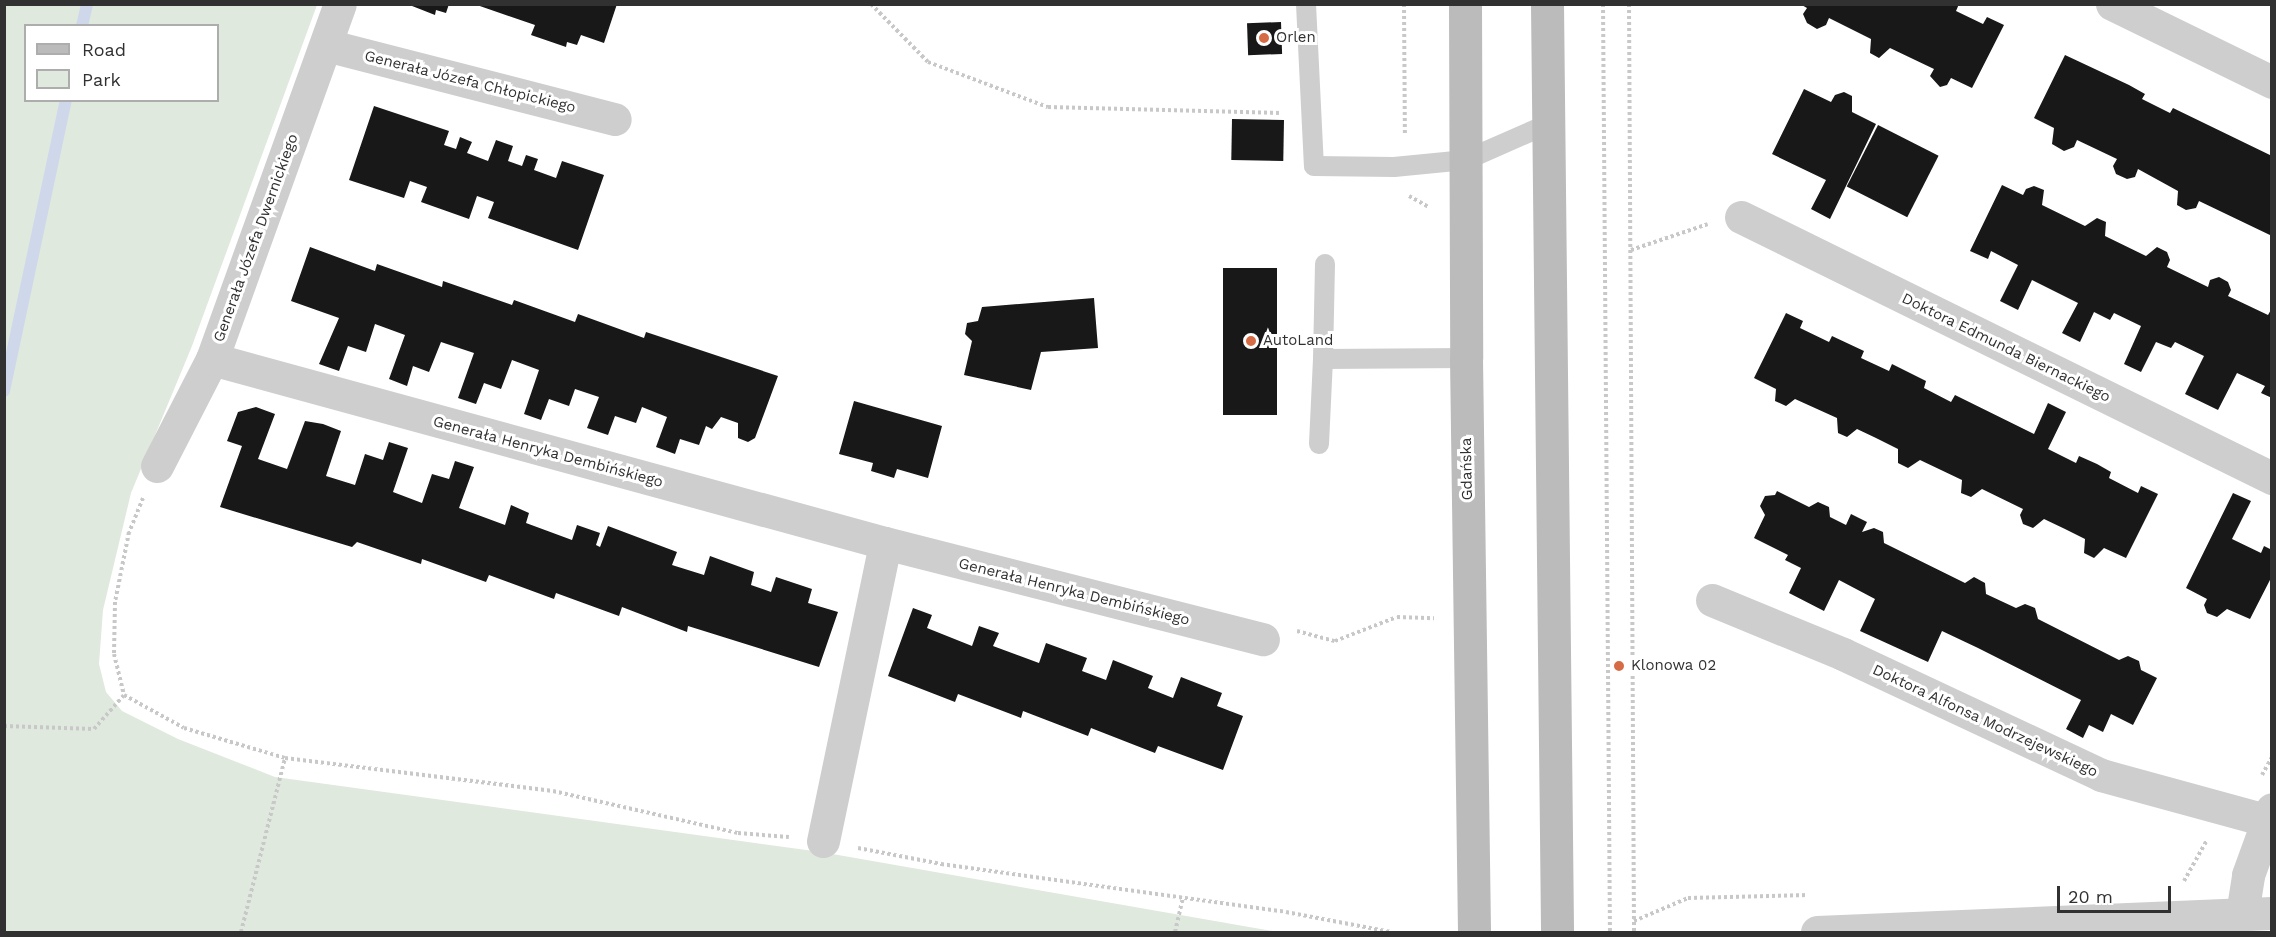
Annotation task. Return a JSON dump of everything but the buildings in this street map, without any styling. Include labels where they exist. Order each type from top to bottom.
[{"type":"main road","name":"Gdańska","points":[[1465,4],[1466,358],[1474,933]]},
{"type":"main road","points":[[1547,4],[1557,933]]},
{"type":"street","name":"Generała Józefa Dwernickiego","points":[[157,466],[212,359],[340,4]]},
{"type":"street","points":[[2112,4],[2271,82]]},
{"type":"street","name":"Generała Józefa Chłopickiego","points":[[326,45],[615,119]]},
{"type":"street","name":"Doktora Edmunda Biernackiego","points":[[1741,217],[2271,478]]},
{"type":"street","name":"Generała Henryka Dembińskiego","points":[[212,359],[885,543],[1263,639]]},
{"type":"street","points":[[823,841],[885,543]]},
{"type":"street","name":"Doktora Alfonsa Modrzejewskiego","points":[[1712,600],[1843,654],[2101,775],[2226,809],[2269,815]]},
{"type":"street","points":[[1817,933],[2256,920],[2248,875],[2269,815]]},
{"type":"lane","points":[[1306,4],[1314,165],[1394,167],[1466,160],[1548,124]]},
{"type":"lane","points":[[1319,444],[1325,264]]},
{"type":"lane","points":[[1323,359],[1466,358]]},
{"type":"path","points":[[871,4],[928,62],[1048,107],[1225,114],[1312,113]]},
{"type":"path","points":[[1603,4],[1610,933]]},
{"type":"path","points":[[1629,4],[1634,933]]},
{"type":"path","points":[[1631,250],[1684,229]]},
{"type":"path","points":[[157,466],[129,532],[115,602],[114,654],[124,695],[184,728],[285,758],[553,791],[738,832],[823,841],[941,864],[1286,912],[1391,933]]},
{"type":"path","points":[[1263,639],[1269,623],[1335,641],[1397,617],[1444,618]]},
{"type":"path","points":[[4,726],[94,729],[124,695]]},
{"type":"path","points":[[2181,887],[2238,788],[2261,778],[2271,757]]},
{"type":"path","points":[[241,933],[285,758]]},
{"type":"path","points":[[1634,921],[1688,898],[1817,895]]},
{"type":"path","points":[[1175,933],[1183,897]]},
{"type":"green space","points":[[4,5],[317,5],[192,346],[131,493],[103,610],[99,664],[106,692],[122,711],[178,739],[275,777],[821,852],[1278,932],[5,932]]},
{"type":"waterway","points":[[82,24],[87,4]]},
{"type":"waterway","points":[[4,391],[66,102]]},
{"type":"place","name":"Orlen","points":[[1264,38]]},
{"type":"place","name":"AutoLand","points":[[1251,341]]},
{"type":"place","name":"Klonowa 02","points":[[1619,666]]}]
